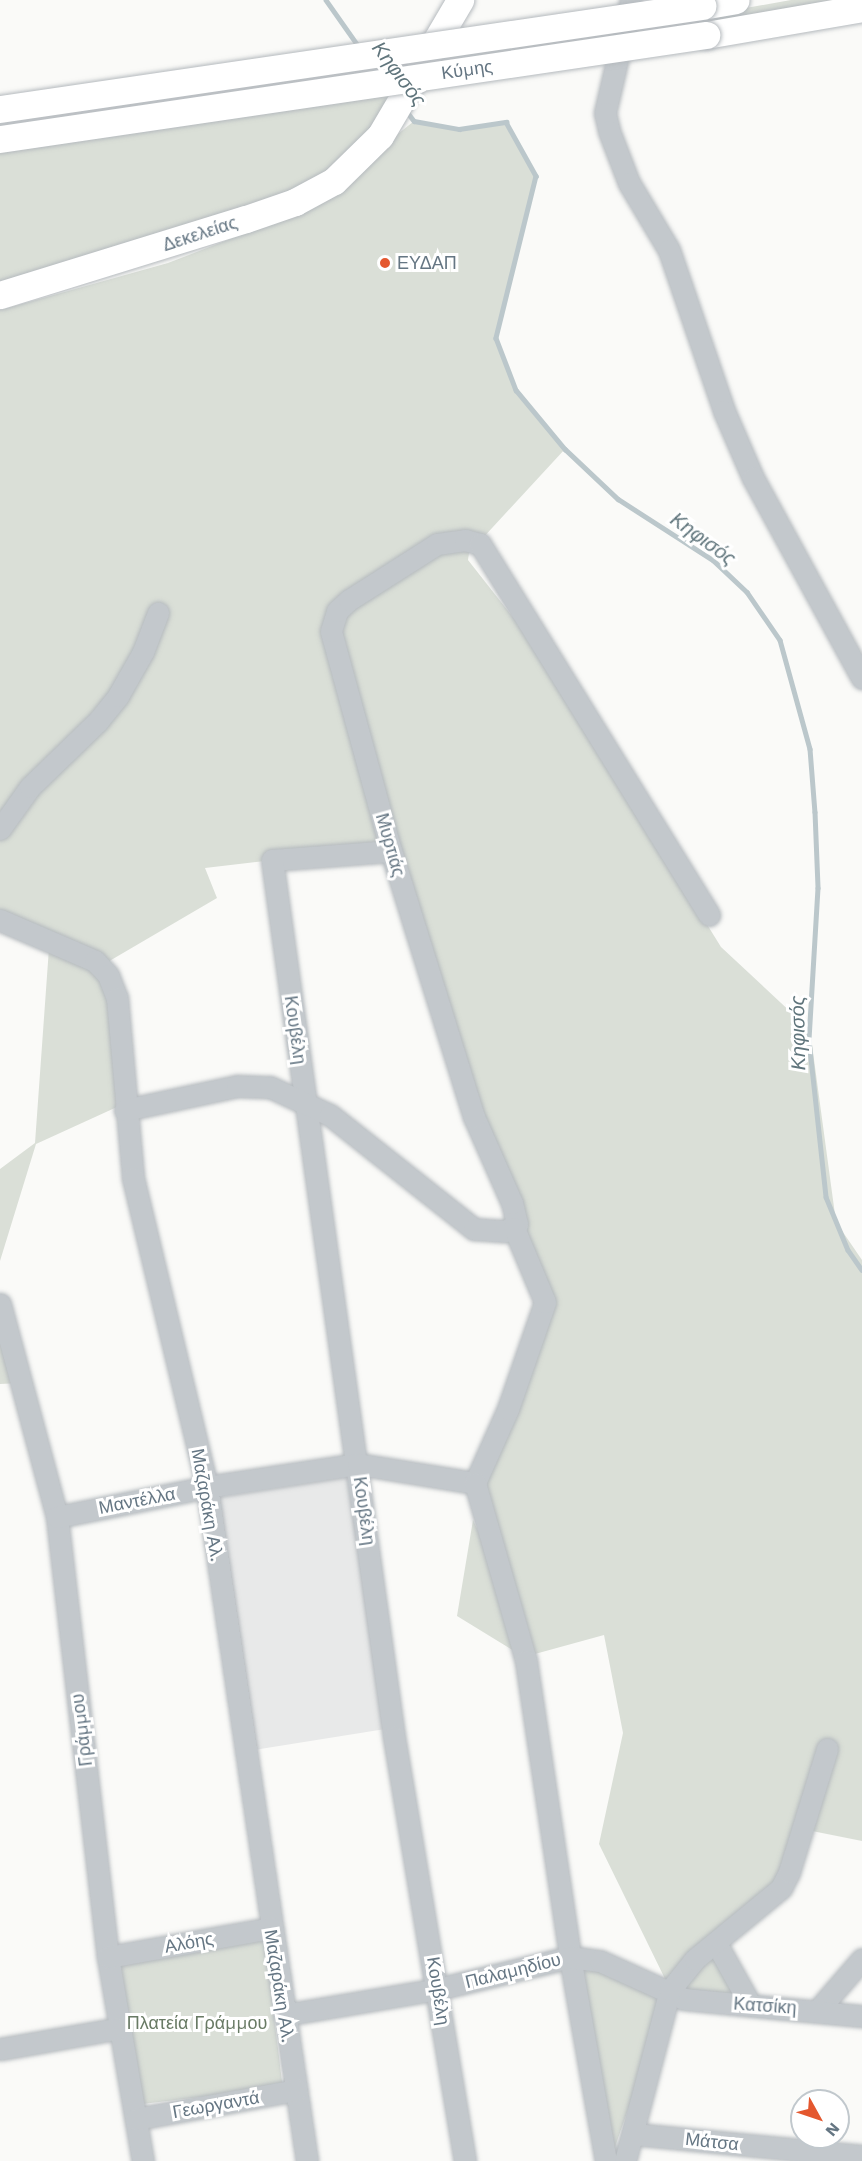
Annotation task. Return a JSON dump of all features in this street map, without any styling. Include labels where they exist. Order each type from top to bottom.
[{"type":"main road","name":"Δεκελείας","points":[[0,295],[295,202],[334,181],[381,136],[460,0]]},
{"type":"main road","name":"Κύμης","points":[[0,109],[735,0]]},
{"type":"main road","name":"Κύμης","points":[[0,139],[706,35],[862,8]]},
{"type":"street","points":[[631,0],[605,113],[609,131],[629,183],[669,250],[724,411],[748,468],[862,678]]},
{"type":"street","name":"Μυρτιάς","points":[[475,1484],[508,1408],[545,1302],[545,1294],[514,1228],[512,1203],[474,1117],[391,850],[331,631],[332,621],[350,600],[436,544],[471,541],[480,544],[514,593],[709,915]]},
{"type":"street","points":[[0,830],[15,804],[118,696],[143,652],[158,613]]},
{"type":"street","name":"Κουβέλη","points":[[391,850],[272,860],[358,1464],[394,1737],[465,2161]]},
{"type":"street","name":"Μαζαράκη Αλ.","points":[[0,920],[84,955],[108,975],[117,998],[125,1110],[133,1178],[207,1487],[270,1928],[307,2161]]},
{"type":"street","points":[[125,1110],[237,1086],[270,1087],[305,1101],[341,1124],[474,1229],[489,1232],[514,1228]]},
{"type":"street","name":"Γράμμου","points":[[0,1304],[57,1517],[108,1957],[142,2161]]},
{"type":"street","name":"Μαντέλλα","points":[[57,1517],[207,1487],[358,1464],[475,1484]]},
{"type":"street","points":[[475,1484],[524,1653],[570,1957],[606,2161]]},
{"type":"street","points":[[626,2161],[670,1990],[695,1959],[781,1888],[789,1872],[827,1749]]},
{"type":"street","name":"Αλόης","points":[[108,1957],[270,1928]]},
{"type":"street","points":[[716,1942],[750,2004]]},
{"type":"street","name":"Παλαμηδίου","points":[[284,2015],[438,1989],[570,1957],[600,1961],[670,1990]]},
{"type":"street","points":[[818,2010],[862,1959]]},
{"type":"street","name":"Κατσίκη","points":[[670,1990],[695,2001],[818,2010],[862,2016]]},
{"type":"street","points":[[0,2049],[120,2028]]},
{"type":"street","name":"Γεωργαντά","points":[[136,2119],[296,2090]]},
{"type":"street","name":"Μάτσα","points":[[634,2134],[862,2156]]},
{"type":"shaded area","points":[[347,1477],[387,1729],[256,1750],[216,1498]]},
{"type":"green space","points":[[791,0],[850,0],[702,26],[701,16]]},
{"type":"green space","points":[[407,89],[376,133],[330,175],[246,210],[0,283],[0,145]]},
{"type":"green space","points":[[414,121],[459,129],[506,122],[536,176],[496,338],[516,390],[565,449],[469,553],[468,560],[530,639],[721,947],[810,1030],[836,1222],[862,1260],[862,1841],[802,1829],[788,1872],[718,1948],[746,2002],[670,1990],[610,2161],[570,1957],[670,1989],[599,1844],[623,1733],[604,1635],[524,1657],[457,1616],[473,1520],[500,1578],[483,1488],[551,1303],[387,847],[205,868],[217,898],[106,963],[0,913],[0,310],[168,263],[303,211]]},
{"type":"green space","points":[[49,948],[84,962],[104,980],[111,1018],[117,1107],[36,1144],[0,1261],[0,1169],[35,1143]]},
{"type":"green space","points":[[0,1304],[21,1383],[0,1384]]},
{"type":"green space","name":"Πλατεία Γράμμου","points":[[264,1935],[283,2087],[126,2106],[107,1954]]},
{"type":"waterway","name":"Κηφισός","points":[[326,0],[359,47]]},
{"type":"waterway","name":"Κηφισός","points":[[405,109],[414,121],[459,129],[506,122],[536,176],[496,338],[516,390],[565,449],[618,499],[713,560],[747,592],[780,640],[810,749],[818,888],[809,1040],[826,1197],[848,1250],[862,1270]]},
{"type":"place","name":"ΕΥΔΑΠ","points":[[385,263]]}]
